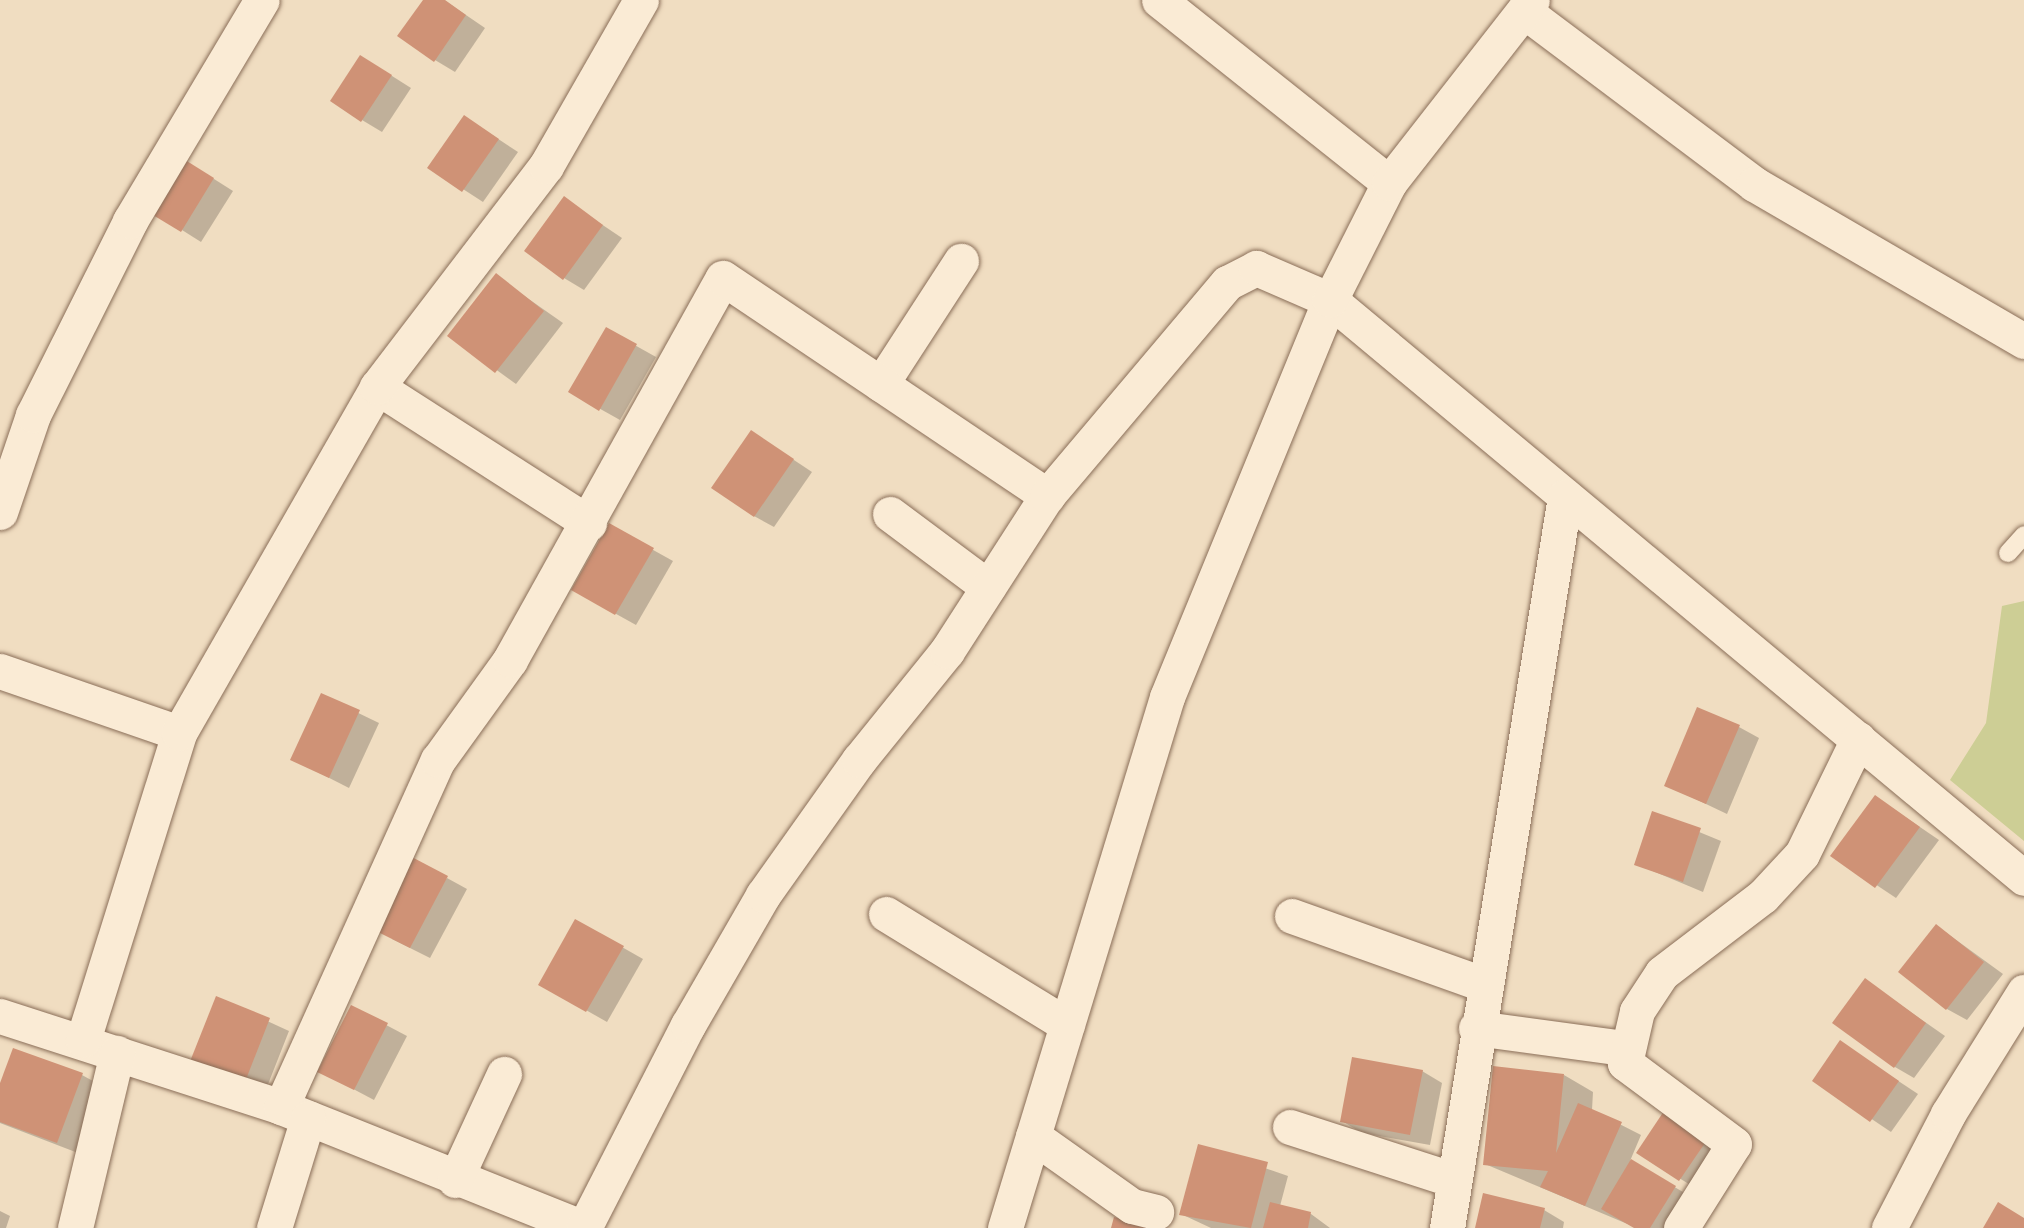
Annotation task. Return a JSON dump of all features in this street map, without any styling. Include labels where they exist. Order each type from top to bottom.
[{"type":"street","points":[[0,512],[33,415],[130,221],[262,0]]},
{"type":"street","points":[[83,1040],[179,733],[377,387],[546,166],[641,0]]},
{"type":"street","points":[[1159,0],[1389,183]]},
{"type":"street","points":[[1005,1228],[1167,697],[1330,300],[1389,183],[1528,6],[1754,184],[2024,341]]},
{"type":"street","points":[[881,384],[961,261]]},
{"type":"street","points":[[0,1016],[83,1040],[295,1113],[454,1180],[584,1228],[688,1025],[764,895],[859,760],[947,652],[1047,496],[1227,283],[1256,268],[1274,270],[1330,300],[2024,878]]},
{"type":"street","points":[[274,1228],[295,1113],[438,760],[510,660],[589,523],[723,278],[1047,496]]},
{"type":"street","points":[[377,387],[589,523]]},
{"type":"street","points":[[1447,1228],[1483,984],[1565,496]]},
{"type":"street","points":[[890,514],[988,587]]},
{"type":"street","points":[[0,671],[179,733]]},
{"type":"street","points":[[1681,1228],[1734,1144],[1625,1063],[1624,1048],[1637,1011],[1662,973],[1763,897],[1802,853],[1858,739]]},
{"type":"street","points":[[886,914],[1067,1025]]},
{"type":"street","points":[[1292,916],[1483,984]]},
{"type":"street","points":[[1889,1228],[2024,992]]},
{"type":"street","points":[[1476,1028],[1624,1048]]},
{"type":"street","points":[[75,1228],[117,1053]]},
{"type":"street","points":[[454,1180],[504,1074]]},
{"type":"street","points":[[1290,1127],[1454,1180]]},
{"type":"street","points":[[1033,1136],[1132,1206],[1156,1212]]},
{"type":"lane","points":[[2008,552],[2024,535]]},
{"type":"green space","points":[[2024,601],[2024,841],[1950,780],[1986,723],[2002,606]]},
{"type":"building","points":[[423,0],[445,0],[466,15],[434,62],[397,36]]},
{"type":"building","points":[[360,55],[392,75],[361,122],[330,101]]},
{"type":"building","points":[[464,115],[499,139],[462,192],[427,168]]},
{"type":"building","points":[[182,158],[214,178],[181,232],[148,212]]},
{"type":"building","points":[[564,196],[603,225],[563,280],[524,251]]},
{"type":"building","points":[[496,273],[544,311],[495,373],[447,336]]},
{"type":"building","points":[[606,327],[637,344],[599,411],[568,392]]},
{"type":"building","points":[[751,430],[794,459],[754,517],[711,488]]},
{"type":"building","points":[[609,523],[654,548],[615,615],[571,590]]},
{"type":"building","points":[[321,693],[360,710],[329,778],[290,760]]},
{"type":"building","points":[[1697,707],[1740,725],[1706,804],[1664,786]]},
{"type":"building","points":[[1875,795],[1920,827],[1875,888],[1830,856]]},
{"type":"building","points":[[1652,811],[1701,828],[1683,882],[1634,865]]},
{"type":"building","points":[[408,855],[448,876],[410,948],[370,928]]},
{"type":"building","points":[[575,919],[624,946],[586,1012],[538,985]]},
{"type":"building","points":[[1936,924],[1984,962],[1946,1010],[1898,972]]},
{"type":"building","points":[[1865,978],[1926,1023],[1894,1068],[1832,1023]]},
{"type":"building","points":[[216,996],[270,1018],[243,1087],[189,1064]]},
{"type":"building","points":[[351,1005],[388,1023],[354,1090],[317,1072]]},
{"type":"building","points":[[1840,1040],[1899,1081],[1870,1122],[1812,1081]]},
{"type":"building","points":[[13,1048],[83,1073],[57,1143],[0,1122],[0,1083]]},
{"type":"building","points":[[1352,1057],[1423,1070],[1410,1135],[1340,1122]]},
{"type":"building","points":[[1493,1066],[1564,1074],[1556,1153],[1578,1103],[1622,1122],[1585,1206],[1540,1187],[1548,1171],[1483,1165]]},
{"type":"building","points":[[1664,1111],[1707,1140],[1679,1181],[1636,1153]]},
{"type":"building","points":[[1198,1144],[1268,1162],[1251,1228],[1179,1215]]},
{"type":"building","points":[[1631,1159],[1676,1186],[1650,1228],[1634,1228],[1601,1209]]},
{"type":"building","points":[[1483,1193],[1545,1208],[1540,1228],[1475,1228]]},
{"type":"building","points":[[1270,1202],[1311,1212],[1308,1228],[1263,1228]]},
{"type":"building","points":[[1998,1202],[2024,1218],[2024,1228],[1983,1228]]},
{"type":"building","points":[[1114,1217],[1151,1227],[1151,1228],[1111,1228]]}]
